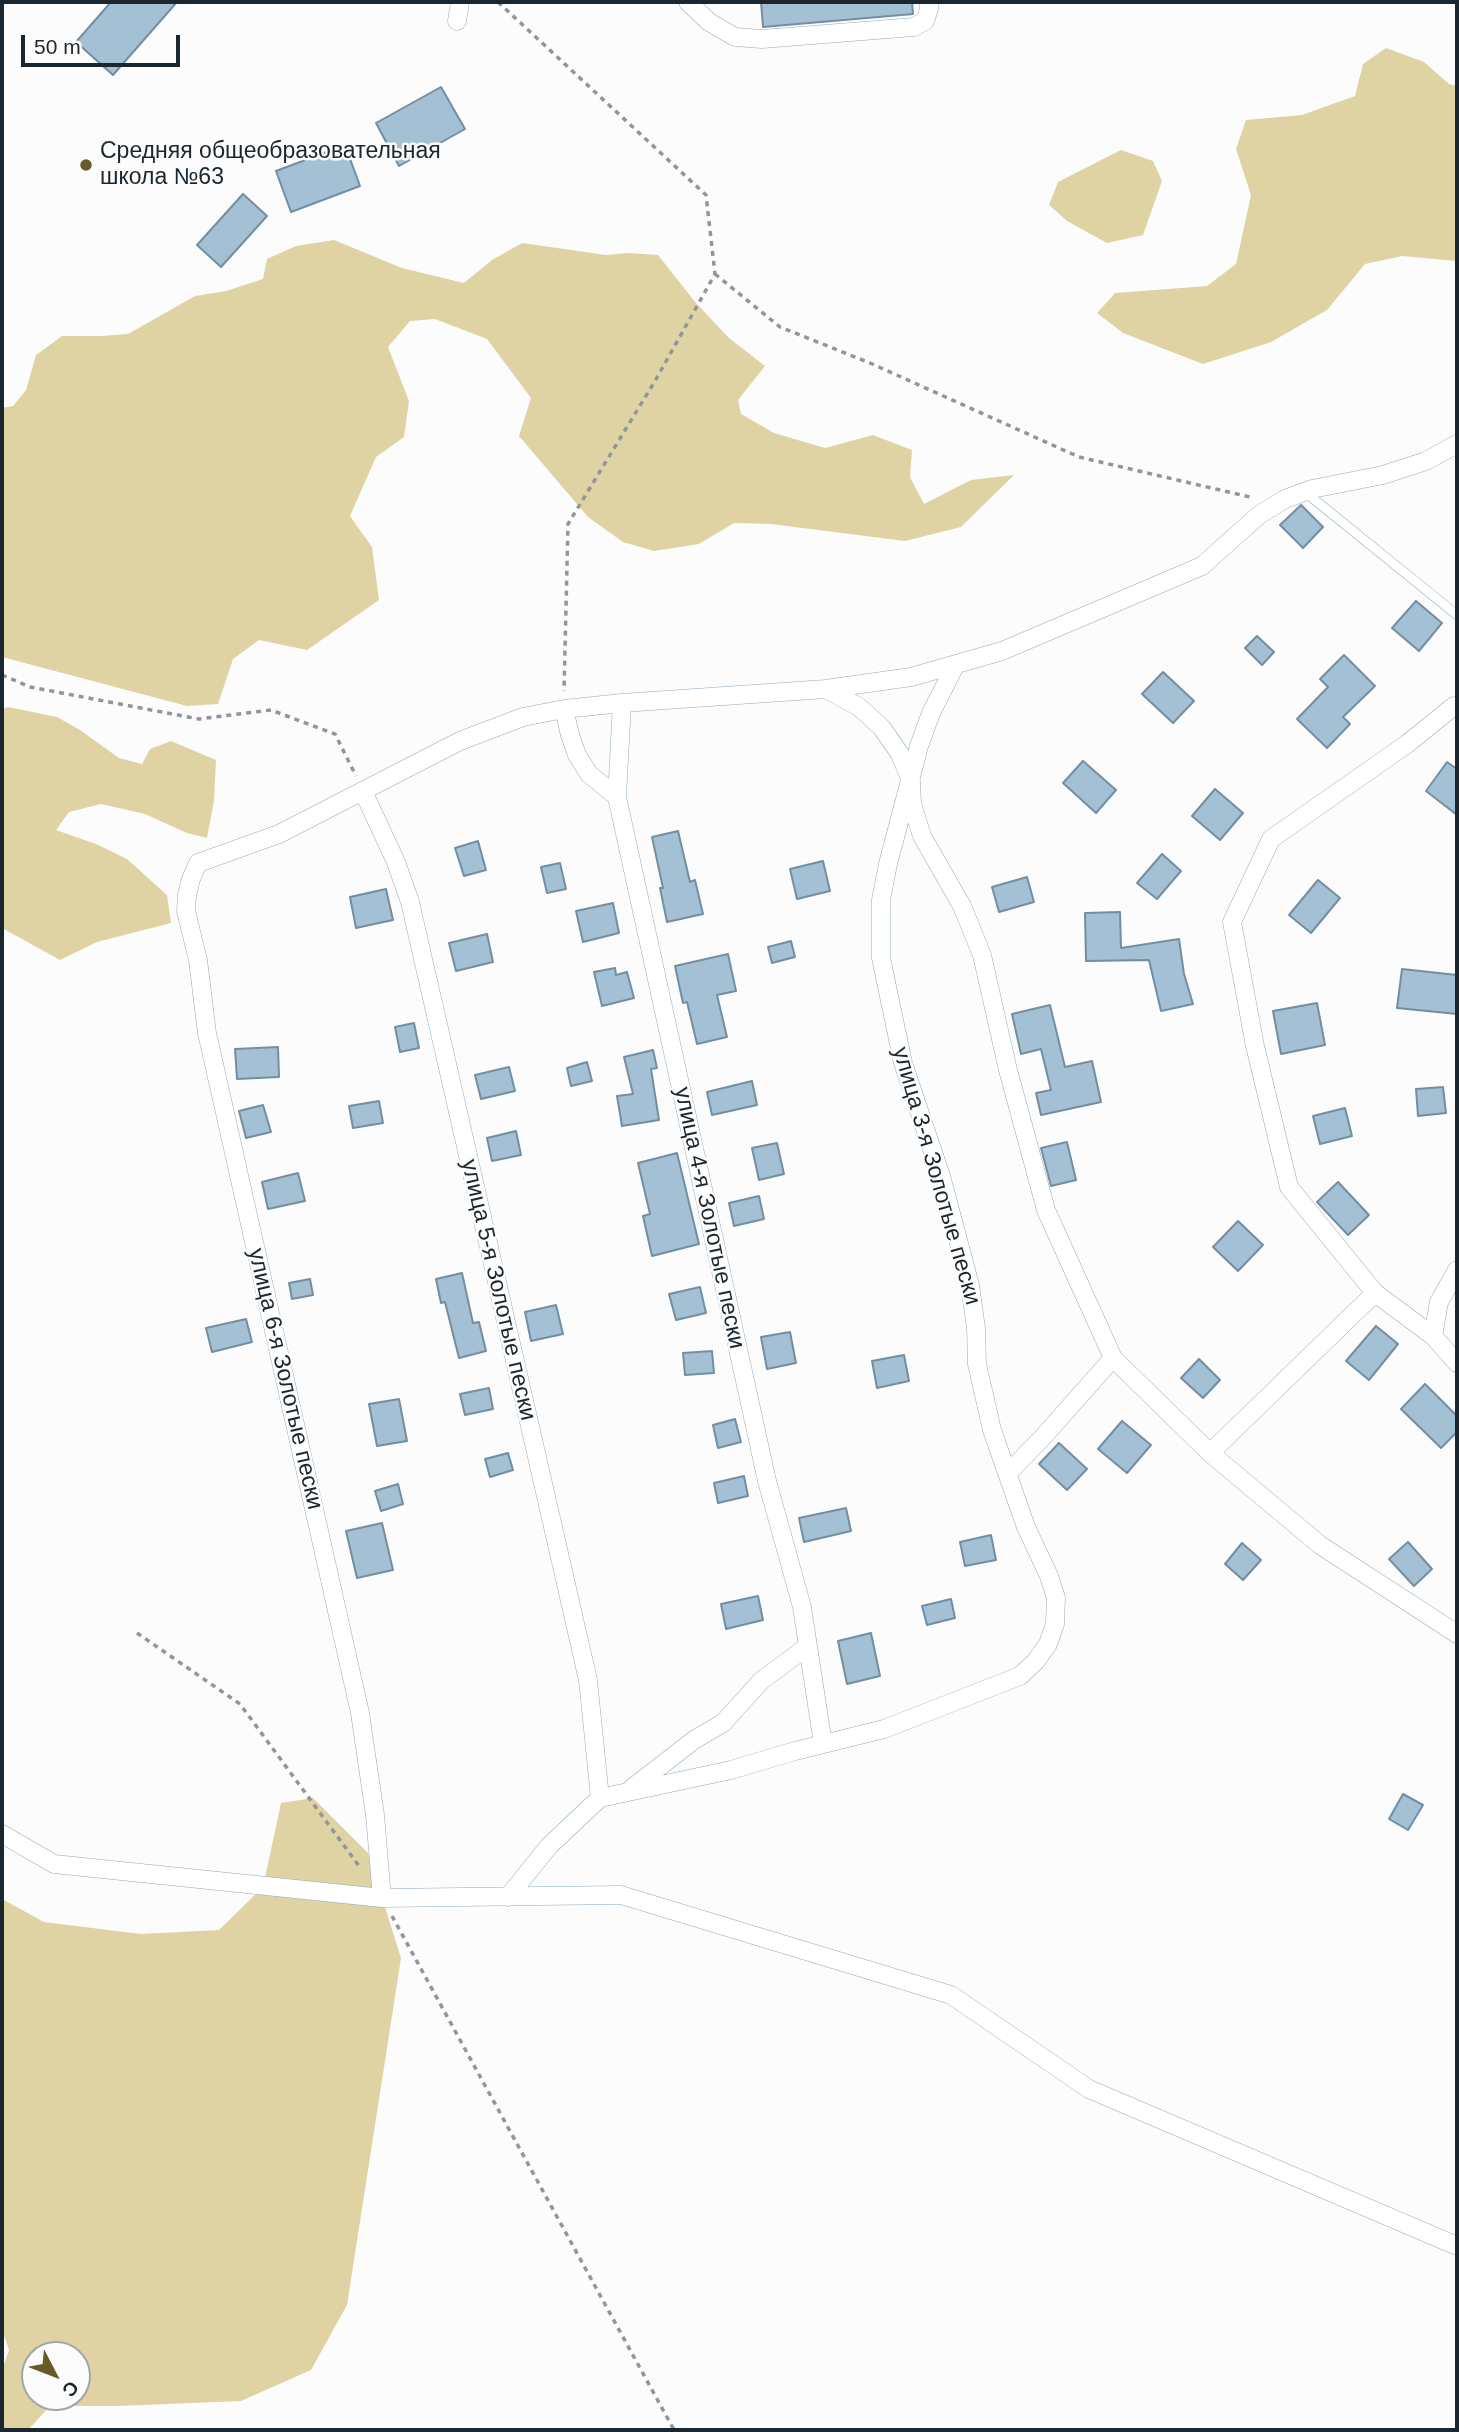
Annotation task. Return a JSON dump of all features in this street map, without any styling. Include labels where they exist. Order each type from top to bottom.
[{"type":"street","points":[[457,21],[460,2]]},
{"type":"street","points":[[688,2],[709,22],[735,37],[762,39],[914,27],[925,21],[929,2]]},
{"type":"street","points":[[363,790],[491,728],[523,717],[564,709],[622,703],[880,683],[955,666],[1002,651],[1202,566],[1259,515],[1277,504],[1305,492],[1383,475],[1426,461],[1457,444]]},
{"type":"street","name":"улица 3-я Золотые пески","points":[[600,1798],[731,1770],[884,1728],[1020,1676],[1036,1661],[1048,1644],[1055,1623],[1056,1598],[1049,1576],[1026,1527],[992,1430],[977,1364],[976,1328],[970,1285],[941,1176],[903,1063],[881,958],[881,900],[888,864],[919,746],[931,713],[955,666]]},
{"type":"street","points":[[825,689],[859,707],[882,728],[900,754],[911,781],[912,804],[922,836],[962,906],[982,955],[1008,1070],[1046,1210],[1113,1358],[1210,1453],[1320,1545],[1457,1634]]},
{"type":"street","points":[[1456,702],[1407,744],[1271,839],[1232,922],[1255,1046],[1289,1186],[1375,1293],[1433,1336],[1457,1363]]},
{"type":"street","name":"улица 4-я Золотые пески","points":[[622,703],[617,797],[766,1481],[797,1585],[823,1744]]},
{"type":"street","points":[[564,709],[569,735],[589,774],[617,797]]},
{"type":"street","name":"улица 6-я Золотые пески","points":[[363,790],[279,834],[198,863],[191,879],[186,911],[198,960],[207,1033],[352,1672],[372,1791],[382,1898]]},
{"type":"street","name":"улица 5-я Золотые пески","points":[[363,790],[396,862],[410,902],[588,1680],[600,1798]]},
{"type":"street","points":[[1433,1336],[1439,1302],[1457,1270]]},
{"type":"street","points":[[1210,1453],[1375,1293]]},
{"type":"street","points":[[1008,1473],[1113,1358]]},
{"type":"street","points":[[627,1792],[694,1740],[723,1723],[761,1681],[808,1646]]},
{"type":"street","points":[[508,1897],[549,1846],[600,1798]]},
{"type":"street","points":[[2,1835],[54,1864],[382,1898],[621,1895],[951,1995],[1089,2089],[1457,2246]]},
{"type":"lane","points":[[1305,492],[1457,615]]},
{"type":"path","points":[[498,2],[706,195],[715,274],[655,381],[568,524],[564,709]]},
{"type":"path","points":[[715,274],[780,327],[870,363],[1079,457],[1277,504]]},
{"type":"path","points":[[2,675],[30,687],[199,719],[271,710],[335,734],[363,790]]},
{"type":"path","points":[[137,1633],[240,1704],[382,1898],[674,2430]]},
{"type":"shaded area","points":[[1386,48],[1424,62],[1449,84],[1457,86],[1457,261],[1402,256],[1365,264],[1327,310],[1271,342],[1203,364],[1123,333],[1097,313],[1115,293],[1207,286],[1236,264],[1251,195],[1236,149],[1246,120],[1302,115],[1355,96],[1363,64]]},
{"type":"shaded area","points":[[1121,150],[1153,161],[1162,181],[1143,235],[1107,243],[1067,221],[1049,205],[1058,182]]},
{"type":"shaded area","points":[[334,240],[402,268],[464,283],[492,260],[522,243],[606,255],[658,255],[696,303],[729,338],[765,366],[738,400],[741,414],[774,433],[825,448],[873,435],[912,450],[910,477],[924,504],[971,480],[1014,475],[961,527],[905,541],[771,524],[734,523],[699,544],[654,551],[623,542],[588,517],[519,436],[531,398],[487,339],[435,319],[410,321],[388,347],[409,401],[404,437],[376,457],[350,516],[372,547],[379,600],[307,650],[259,640],[233,659],[218,704],[187,706],[2,657],[2,408],[13,406],[26,390],[36,355],[62,336],[128,334],[195,296],[226,291],[263,279],[267,259],[296,246]]},
{"type":"shaded area","points":[[8,707],[57,717],[119,758],[142,764],[150,749],[171,741],[216,760],[214,801],[207,838],[187,833],[145,814],[101,804],[69,812],[56,830],[96,844],[127,859],[167,895],[171,923],[97,942],[60,960],[2,928],[2,709]]},
{"type":"shaded area","points":[[313,1798],[368,1853],[401,1958],[347,2305],[311,2370],[241,2401],[91,2406],[91,2341],[21,2341],[21,2411],[45,2411],[28,2430],[2,2430],[2,2370],[9,2350],[2,2330],[2,1899],[44,1922],[141,1934],[219,1930],[263,1887],[281,1803]]},
{"type":"building","points":[[111,2],[177,2],[113,75],[76,42]]},
{"type":"building","points":[[761,2],[912,2],[913,14],[763,27]]},
{"type":"building","points":[[441,87],[465,129],[399,166],[376,123]]},
{"type":"building","points":[[345,145],[360,186],[291,212],[276,171]]},
{"type":"building","points":[[243,194],[267,216],[221,267],[197,245]]},
{"type":"building","points":[[1301,505],[1323,527],[1303,548],[1280,525]]},
{"type":"building","points":[[1416,601],[1442,623],[1419,651],[1392,628]]},
{"type":"building","points":[[1257,636],[1274,652],[1262,665],[1245,648]]},
{"type":"building","points":[[1344,655],[1375,686],[1343,717],[1350,724],[1327,748],[1297,719],[1328,687],[1320,679]]},
{"type":"building","points":[[1163,672],[1194,701],[1173,723],[1142,694]]},
{"type":"building","points":[[1083,761],[1116,790],[1096,813],[1063,783]]},
{"type":"building","points":[[1447,762],[1457,769],[1457,815],[1426,791]]},
{"type":"building","points":[[1215,789],[1243,813],[1220,840],[1192,816]]},
{"type":"building","points":[[678,831],[690,882],[695,880],[703,914],[667,922],[652,837]]},
{"type":"building","points":[[478,841],[486,870],[464,876],[455,848]]},
{"type":"building","points":[[1162,854],[1181,871],[1157,899],[1137,883]]},
{"type":"building","points":[[823,861],[830,891],[797,899],[790,869]]},
{"type":"building","points":[[560,863],[566,889],[547,893],[541,867]]},
{"type":"building","points":[[1027,877],[1034,902],[999,912],[992,887]]},
{"type":"building","points":[[1318,880],[1340,898],[1311,933],[1289,915]]},
{"type":"building","points":[[386,889],[393,920],[356,928],[350,897]]},
{"type":"building","points":[[613,903],[619,933],[583,942],[576,911]]},
{"type":"building","points":[[1120,912],[1121,948],[1179,939],[1184,974],[1193,1004],[1161,1011],[1149,960],[1086,961],[1085,913]]},
{"type":"building","points":[[487,934],[493,962],[456,971],[449,943]]},
{"type":"building","points":[[791,941],[795,957],[772,963],[768,947]]},
{"type":"building","points":[[728,954],[736,991],[717,995],[727,1037],[697,1044],[687,1002],[683,1003],[675,966]]},
{"type":"building","points":[[615,968],[616,975],[627,972],[634,998],[602,1006],[594,972]]},
{"type":"building","points":[[1402,969],[1457,975],[1457,1014],[1397,1008]]},
{"type":"building","points":[[1317,1003],[1325,1045],[1281,1054],[1273,1011]]},
{"type":"building","points":[[1050,1005],[1065,1067],[1092,1061],[1101,1102],[1041,1115],[1036,1093],[1051,1090],[1041,1049],[1021,1054],[1012,1014]]},
{"type":"building","points":[[414,1023],[419,1048],[400,1052],[395,1027]]},
{"type":"building","points":[[278,1047],[279,1077],[237,1079],[235,1049]]},
{"type":"building","points":[[653,1050],[657,1068],[651,1069],[659,1120],[622,1126],[617,1096],[633,1094],[624,1057]]},
{"type":"building","points":[[587,1062],[592,1081],[571,1086],[567,1068]]},
{"type":"building","points":[[509,1067],[515,1091],[481,1099],[475,1075]]},
{"type":"building","points":[[752,1081],[757,1105],[712,1115],[707,1092]]},
{"type":"building","points":[[1443,1087],[1446,1113],[1418,1116],[1416,1089]]},
{"type":"building","points":[[379,1101],[383,1123],[353,1128],[349,1106]]},
{"type":"building","points":[[263,1105],[271,1132],[246,1138],[239,1111]]},
{"type":"building","points":[[1345,1108],[1352,1136],[1320,1144],[1313,1116]]},
{"type":"building","points":[[516,1131],[521,1155],[492,1161],[487,1138]]},
{"type":"building","points":[[1067,1142],[1076,1180],[1051,1186],[1041,1148]]},
{"type":"building","points":[[777,1143],[784,1174],[759,1180],[752,1148]]},
{"type":"building","points":[[677,1153],[699,1244],[652,1256],[643,1216],[650,1214],[638,1163]]},
{"type":"building","points":[[298,1173],[305,1201],[268,1209],[262,1182]]},
{"type":"building","points":[[1338,1182],[1369,1215],[1348,1235],[1317,1202]]},
{"type":"building","points":[[759,1196],[764,1219],[734,1226],[729,1203]]},
{"type":"building","points":[[1238,1221],[1263,1245],[1238,1271],[1213,1247]]},
{"type":"building","points":[[462,1273],[473,1323],[479,1322],[486,1351],[459,1358],[445,1302],[441,1303],[436,1279]]},
{"type":"building","points":[[310,1279],[313,1295],[292,1299],[289,1283]]},
{"type":"building","points":[[700,1287],[706,1313],[676,1320],[669,1294]]},
{"type":"building","points":[[556,1305],[563,1334],[531,1341],[525,1312]]},
{"type":"building","points":[[246,1319],[252,1342],[212,1352],[206,1328]]},
{"type":"building","points":[[1376,1326],[1398,1344],[1369,1380],[1346,1361]]},
{"type":"building","points":[[790,1332],[796,1363],[767,1369],[761,1337]]},
{"type":"building","points":[[712,1351],[714,1373],[685,1375],[683,1353]]},
{"type":"building","points":[[904,1355],[909,1381],[877,1388],[872,1361]]},
{"type":"building","points":[[1199,1359],[1220,1380],[1203,1398],[1181,1378]]},
{"type":"building","points":[[1425,1384],[1457,1416],[1457,1432],[1441,1448],[1401,1409]]},
{"type":"building","points":[[489,1388],[493,1409],[465,1415],[460,1394]]},
{"type":"building","points":[[399,1399],[407,1441],[377,1446],[369,1404]]},
{"type":"building","points":[[735,1419],[741,1442],[718,1448],[713,1425]]},
{"type":"building","points":[[1122,1421],[1151,1445],[1127,1473],[1098,1449]]},
{"type":"building","points":[[1059,1443],[1087,1469],[1067,1490],[1039,1464]]},
{"type":"building","points":[[508,1453],[513,1470],[490,1477],[485,1459]]},
{"type":"building","points":[[744,1476],[748,1496],[718,1503],[714,1483]]},
{"type":"building","points":[[398,1484],[403,1504],[381,1511],[375,1491]]},
{"type":"building","points":[[846,1508],[851,1531],[804,1542],[799,1518]]},
{"type":"building","points":[[382,1523],[393,1570],[357,1578],[346,1531]]},
{"type":"building","points":[[991,1535],[996,1560],[965,1566],[960,1542]]},
{"type":"building","points":[[1408,1542],[1432,1569],[1414,1586],[1389,1559]]},
{"type":"building","points":[[1242,1543],[1261,1560],[1243,1580],[1225,1564]]},
{"type":"building","points":[[758,1596],[763,1620],[726,1629],[721,1604]]},
{"type":"building","points":[[951,1599],[955,1618],[927,1625],[922,1606]]},
{"type":"building","points":[[871,1633],[880,1676],[847,1684],[838,1641]]},
{"type":"building","points":[[1403,1794],[1423,1805],[1408,1830],[1389,1819]]},
{"type":"place","name":"Средняя общеобразовательная школа №63","points":[[86,165]]}]
